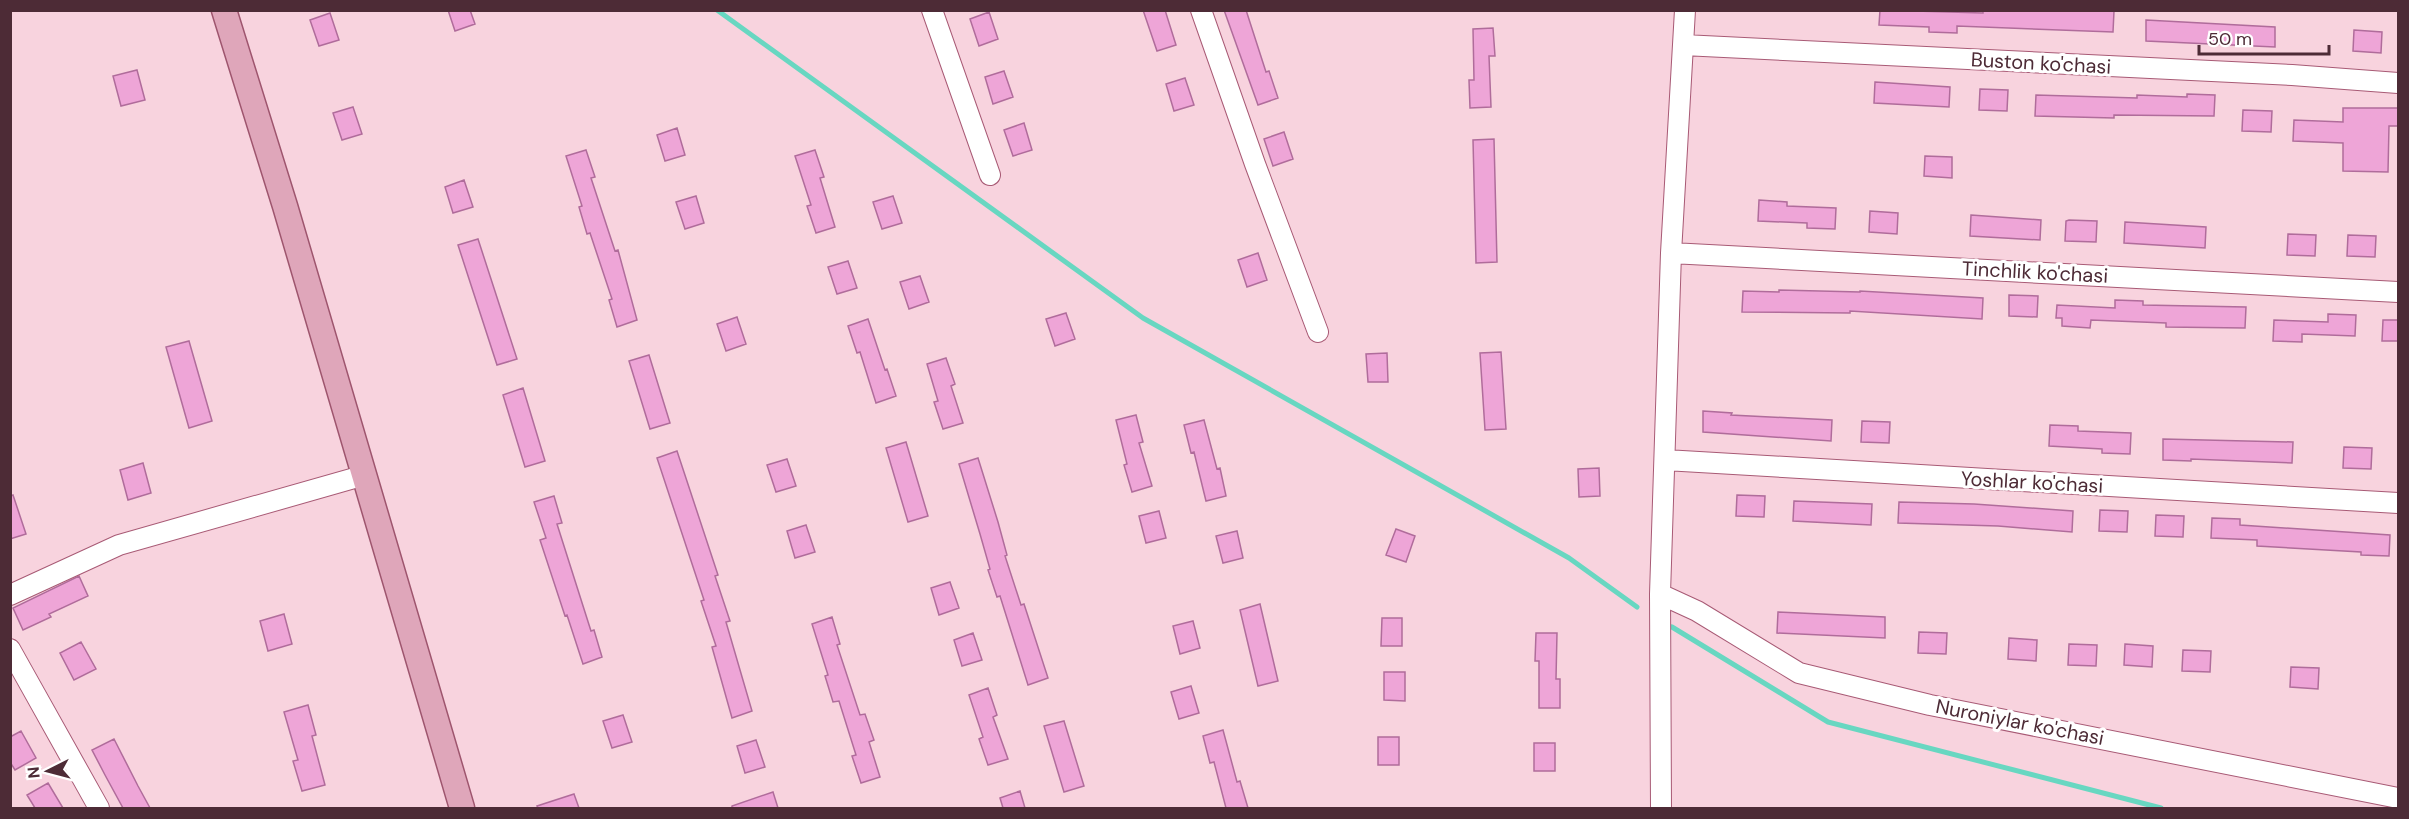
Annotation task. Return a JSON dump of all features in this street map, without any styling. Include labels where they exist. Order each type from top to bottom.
[{"type":"main road","points":[[224,10],[285,206],[462,808]]},
{"type":"street","points":[[932,10],[990,175]]},
{"type":"street","points":[[1201,10],[1255,164],[1318,332]]},
{"type":"street","points":[[1660,808],[1660,594],[1671,253],[1685,10]]},
{"type":"street","name":"Buston ko'chasi","points":[[1683,45],[2292,75],[2398,83]]},
{"type":"street","name":"Tinchlik ko'chasi","points":[[1671,253],[2398,292]]},
{"type":"street","name":"Yoshlar ko'chasi","points":[[1665,460],[2398,503]]},
{"type":"street","points":[[10,595],[119,545],[365,476]]},
{"type":"street","name":"Nuroniylar ko'chasi","points":[[1660,594],[1697,611],[1799,672],[1930,705],[2398,798]]},
{"type":"street","points":[[10,650],[99,808]]},
{"type":"building","points":[[448,10],[470,10],[475,24],[455,31]]},
{"type":"building","points":[[1143,10],[1165,10],[1176,45],[1157,51]]},
{"type":"building","points":[[1224,10],[1246,10],[1266,72],[1269,71],[1278,98],[1258,105]]},
{"type":"building","points":[[1880,10],[1983,13],[1983,10],[2114,11],[2113,32],[1957,26],[1957,33],[1929,32],[1929,27],[1879,25]]},
{"type":"building","points":[[989,12],[998,39],[979,46],[970,19]]},
{"type":"building","points":[[330,13],[339,40],[319,46],[310,20]]},
{"type":"building","points":[[2146,20],[2275,27],[2275,47],[2146,41]]},
{"type":"building","points":[[1493,28],[1495,56],[1489,56],[1491,107],[1470,108],[1469,80],[1474,80],[1473,29]]},
{"type":"building","points":[[2354,30],[2382,32],[2381,53],[2353,51]]},
{"type":"building","points":[[137,70],[145,100],[121,106],[113,76]]},
{"type":"building","points":[[1004,71],[1013,97],[993,104],[985,77]]},
{"type":"building","points":[[1185,78],[1194,105],[1174,111],[1166,84]]},
{"type":"building","points":[[1875,82],[1950,87],[1949,107],[1874,103]]},
{"type":"building","points":[[1980,89],[2008,90],[2007,111],[1979,110]]},
{"type":"building","points":[[2187,94],[2215,95],[2214,116],[2114,115],[2114,118],[2035,116],[2036,95],[2137,98],[2137,95],[2187,97]]},
{"type":"building","points":[[353,107],[362,134],[342,140],[333,113]]},
{"type":"building","points":[[2343,108],[2398,108],[2398,126],[2389,126],[2388,172],[2343,171],[2343,143],[2293,141],[2294,120],[2343,122]]},
{"type":"building","points":[[2243,110],[2272,111],[2271,132],[2242,131]]},
{"type":"building","points":[[1024,123],[1032,150],[1013,156],[1004,130]]},
{"type":"building","points":[[677,128],[685,155],[665,161],[657,135]]},
{"type":"building","points":[[1284,132],[1293,159],[1273,166],[1264,139]]},
{"type":"building","points":[[1494,139],[1497,262],[1476,263],[1473,140]]},
{"type":"building","points":[[586,150],[595,177],[591,178],[615,251],[618,250],[637,320],[617,327],[609,300],[612,299],[590,233],[587,234],[579,207],[582,206],[566,156]]},
{"type":"building","points":[[815,150],[824,177],[820,178],[835,227],[816,233],[807,206],[811,205],[795,156]]},
{"type":"building","points":[[1925,156],[1952,157],[1952,178],[1924,176]]},
{"type":"building","points":[[464,180],[473,207],[453,213],[445,187]]},
{"type":"building","points":[[696,196],[704,223],[685,229],[676,202]]},
{"type":"building","points":[[893,196],[902,223],[882,229],[873,202]]},
{"type":"building","points":[[1759,200],[1787,202],[1787,206],[1836,208],[1835,229],[1807,228],[1807,223],[1758,221]]},
{"type":"building","points":[[1870,211],[1898,213],[1897,234],[1869,232]]},
{"type":"building","points":[[1971,215],[2041,220],[2040,240],[1970,236]]},
{"type":"building","points":[[2066,221],[2097,221],[2096,242],[2065,241]]},
{"type":"building","points":[[2125,222],[2206,227],[2205,248],[2124,243]]},
{"type":"building","points":[[2288,234],[2316,235],[2315,256],[2287,255]]},
{"type":"building","points":[[2348,235],[2376,236],[2375,257],[2347,256]]},
{"type":"building","points":[[478,239],[517,359],[497,365],[458,245]]},
{"type":"building","points":[[1258,253],[1267,280],[1247,287],[1238,260]]},
{"type":"building","points":[[848,261],[857,288],[837,294],[828,267]]},
{"type":"building","points":[[920,276],[929,302],[909,309],[900,282]]},
{"type":"building","points":[[1779,290],[1860,291],[1983,298],[1982,319],[1850,311],[1850,313],[1742,312],[1743,291],[1779,292]]},
{"type":"building","points":[[2009,295],[2038,296],[2037,317],[2009,316]]},
{"type":"building","points":[[2115,300],[2143,301],[2143,305],[2246,307],[2245,328],[2166,327],[2166,323],[2091,320],[2090,328],[2062,326],[2062,318],[2056,318],[2057,305],[2115,308]]},
{"type":"building","points":[[1066,313],[1075,339],[1055,346],[1046,319]]},
{"type":"building","points":[[2328,314],[2356,315],[2355,336],[2302,334],[2302,342],[2273,341],[2274,320],[2328,322]]},
{"type":"building","points":[[737,317],[746,344],[726,351],[717,324]]},
{"type":"building","points":[[868,319],[896,396],[876,403],[860,352],[857,353],[848,326]]},
{"type":"building","points":[[2383,320],[2398,320],[2398,341],[2382,341]]},
{"type":"building","points":[[189,341],[212,421],[189,428],[166,347]]},
{"type":"building","points":[[1501,352],[1506,429],[1485,430],[1480,353]]},
{"type":"building","points":[[1387,353],[1388,382],[1368,382],[1366,354]]},
{"type":"building","points":[[649,355],[670,423],[650,429],[629,361]]},
{"type":"building","points":[[946,358],[955,384],[951,386],[963,423],[943,429],[934,402],[938,401],[927,364]]},
{"type":"building","points":[[523,388],[545,461],[525,467],[503,395]]},
{"type":"building","points":[[1703,411],[1732,413],[1731,415],[1832,420],[1831,441],[1703,432]]},
{"type":"building","points":[[1136,415],[1143,442],[1139,443],[1152,486],[1132,492],[1124,465],[1127,464],[1116,420]]},
{"type":"building","points":[[1204,420],[1217,469],[1220,468],[1226,496],[1206,501],[1194,452],[1191,453],[1184,425]]},
{"type":"building","points":[[1862,421],[1890,422],[1889,443],[1861,442]]},
{"type":"building","points":[[2050,425],[2078,426],[2078,431],[2131,433],[2130,454],[2102,453],[2102,449],[2049,446]]},
{"type":"building","points":[[2163,439],[2293,442],[2292,463],[2163,460]]},
{"type":"building","points":[[906,442],[928,516],[908,522],[886,448]]},
{"type":"building","points":[[2344,447],[2372,448],[2371,469],[2343,468]]},
{"type":"building","points":[[677,451],[718,575],[715,576],[730,621],[726,622],[752,711],[732,718],[712,647],[716,646],[701,601],[704,600],[657,458]]},
{"type":"building","points":[[978,458],[998,522],[1007,555],[1005,556],[1021,605],[1024,604],[1048,678],[1028,685],[1000,596],[997,597],[988,570],[990,569],[959,464]]},
{"type":"building","points":[[787,459],[796,486],[776,492],[767,465]]},
{"type":"building","points":[[143,463],[151,493],[128,500],[120,470]]},
{"type":"building","points":[[1599,468],[1600,496],[1579,497],[1578,469]]},
{"type":"building","points":[[13,495],[26,534],[10,539],[10,496]]},
{"type":"building","points":[[1737,495],[1765,496],[1764,517],[1736,516]]},
{"type":"building","points":[[554,496],[562,523],[557,524],[591,631],[594,630],[602,657],[583,664],[540,540],[546,538],[534,502]]},
{"type":"building","points":[[1794,501],[1872,504],[1871,525],[1793,521]]},
{"type":"building","points":[[1899,502],[1974,504],[2073,511],[2072,532],[1998,526],[1898,523]]},
{"type":"building","points":[[2100,510],[2128,511],[2127,532],[2099,531]]},
{"type":"building","points":[[1159,511],[1166,538],[1146,543],[1139,516]]},
{"type":"building","points":[[2156,515],[2184,516],[2183,537],[2155,536]]},
{"type":"building","points":[[2212,518],[2240,519],[2240,525],[2390,535],[2389,556],[2361,555],[2361,552],[2257,546],[2257,540],[2211,538]]},
{"type":"building","points":[[806,525],[815,552],[795,558],[787,531]]},
{"type":"building","points":[[1396,529],[1415,536],[1406,562],[1386,555]]},
{"type":"building","points":[[1237,531],[1243,558],[1223,563],[1216,536]]},
{"type":"building","points":[[79,576],[88,596],[49,614],[51,617],[23,630],[13,608]]},
{"type":"building","points":[[950,582],[959,608],[939,615],[931,588]]},
{"type":"building","points":[[1260,604],[1278,681],[1258,686],[1240,610]]},
{"type":"building","points":[[1778,612],[1885,617],[1885,638],[1777,633]]},
{"type":"building","points":[[284,614],[292,644],[268,651],[260,621]]},
{"type":"building","points":[[832,617],[840,644],[837,645],[860,715],[865,714],[874,740],[869,742],[880,777],[861,783],[852,756],[856,755],[839,701],[833,702],[825,676],[828,675],[812,624]]},
{"type":"building","points":[[1382,618],[1402,618],[1402,646],[1381,646]]},
{"type":"building","points":[[1193,621],[1200,648],[1180,654],[1173,626]]},
{"type":"building","points":[[1919,632],[1947,633],[1946,654],[1918,653]]},
{"type":"building","points":[[973,633],[982,660],[962,666],[954,640]]},
{"type":"building","points":[[1536,633],[1557,633],[1556,679],[1560,679],[1560,708],[1539,708],[1539,661],[1535,661]]},
{"type":"building","points":[[2009,638],[2037,640],[2036,661],[2008,659]]},
{"type":"building","points":[[81,642],[96,669],[74,680],[60,653]]},
{"type":"building","points":[[2069,644],[2097,645],[2096,666],[2068,665]]},
{"type":"building","points":[[2125,644],[2153,646],[2152,667],[2124,665]]},
{"type":"building","points":[[2183,650],[2211,651],[2210,672],[2182,671]]},
{"type":"building","points":[[2291,667],[2319,668],[2318,689],[2290,687]]},
{"type":"building","points":[[1384,672],[1405,672],[1405,701],[1384,700]]},
{"type":"building","points":[[1191,686],[1199,713],[1179,719],[1171,692]]},
{"type":"building","points":[[988,688],[997,715],[993,717],[1008,759],[988,765],[979,739],[983,737],[969,695]]},
{"type":"building","points":[[308,705],[316,735],[312,736],[325,785],[302,791],[293,761],[298,760],[284,712]]},
{"type":"building","points":[[623,715],[632,742],[612,748],[603,721]]},
{"type":"building","points":[[1064,721],[1084,786],[1064,792],[1044,726]]},
{"type":"building","points":[[1223,730],[1237,782],[1240,781],[1248,808],[1226,808],[1214,762],[1210,763],[1203,736]]},
{"type":"building","points":[[21,731],[36,758],[15,770],[10,762],[10,737]]},
{"type":"building","points":[[1378,737],[1399,737],[1399,765],[1378,765]]},
{"type":"building","points":[[114,739],[150,808],[123,808],[105,775],[92,750]]},
{"type":"building","points":[[756,740],[765,767],[745,773],[737,746]]},
{"type":"building","points":[[1534,743],[1555,743],[1555,771],[1534,771]]},
{"type":"building","points":[[48,783],[63,808],[35,808],[27,795]]},
{"type":"building","points":[[1020,791],[1025,808],[1003,808],[1000,798]]},
{"type":"building","points":[[773,792],[778,808],[732,808],[732,806]]},
{"type":"building","points":[[574,794],[579,808],[538,808],[537,806]]},
{"type":"waterway","points":[[717,10],[1143,318],[1569,558],[1637,607]]},
{"type":"waterway","points":[[1672,627],[1828,722],[2161,808]]}]
